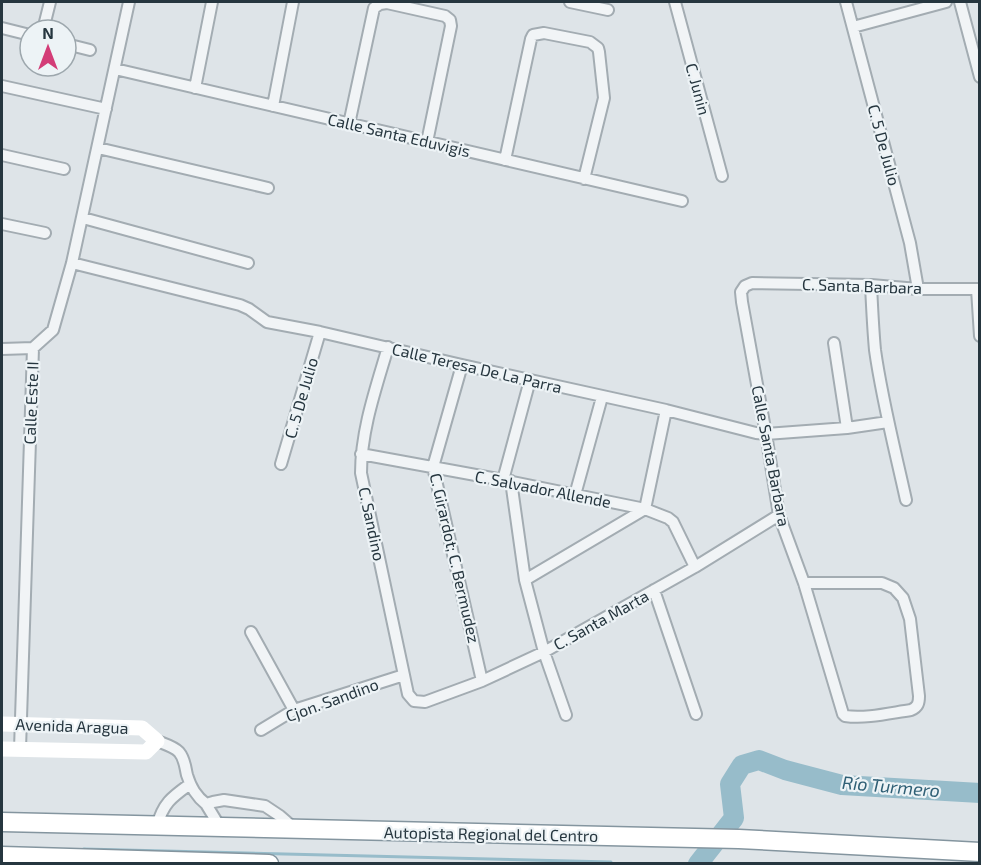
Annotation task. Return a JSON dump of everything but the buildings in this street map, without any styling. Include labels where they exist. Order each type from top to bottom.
[{"type":"highway","name":"Autopista Regional del Centro","points":[[2,822],[739,839],[980,852]]},
{"type":"highway","points":[[2,856],[269,864]]},
{"type":"street","points":[[47,18],[50,2]]},
{"type":"street","name":"Calle Este II","points":[[20,749],[33,348],[53,330],[72,263],[129,2]]},
{"type":"street","points":[[195,88],[212,2]]},
{"type":"street","points":[[273,106],[293,2]]},
{"type":"street","points":[[572,2],[608,10]]},
{"type":"street","name":"C. Junin","points":[[675,2],[722,176]]},
{"type":"street","name":"C. 5 De Julio","points":[[846,2],[910,243],[918,289]]},
{"type":"street","points":[[853,27],[946,2]]},
{"type":"street","points":[[960,2],[980,77]]},
{"type":"street","points":[[349,124],[374,8],[387,3],[446,16],[451,26],[427,142]]},
{"type":"street","points":[[2,28],[18,31]]},
{"type":"street","points":[[505,160],[531,39],[536,34],[544,33],[590,42],[598,48],[604,98],[584,179]]},
{"type":"street","points":[[78,47],[90,50]]},
{"type":"street","name":"Calle Santa Eduvigis","points":[[115,69],[682,201]]},
{"type":"street","points":[[2,86],[106,109]]},
{"type":"street","points":[[98,148],[268,188]]},
{"type":"street","points":[[2,155],[64,169]]},
{"type":"street","points":[[82,218],[248,264]]},
{"type":"street","points":[[2,224],[45,232]]},
{"type":"street","name":"Calle Teresa De La Parra","points":[[72,263],[240,305],[267,322],[666,410],[756,434],[847,428],[888,422]]},
{"type":"street","name":"C. Santa Barbara","points":[[745,286],[752,283],[978,289]]},
{"type":"street","points":[[871,285],[875,349],[888,422],[906,500]]},
{"type":"street","name":"Calle Santa Barbara","points":[[745,286],[741,292],[742,302],[779,515],[804,583],[843,714],[855,717],[916,708],[919,696],[910,618],[903,598],[894,588],[882,583],[804,583]]},
{"type":"street","points":[[978,289],[980,336]]},
{"type":"street","name":"C. 5 De Julio","points":[[281,464],[320,332]]},
{"type":"street","points":[[834,343],[847,428]]},
{"type":"street","name":"C. Sandino","points":[[388,347],[364,433],[361,473],[408,694],[414,701]]},
{"type":"street","points":[[2,349],[33,348]]},
{"type":"street","name":"C. Girardot; C. Bermudez","points":[[462,365],[433,467],[482,681]]},
{"type":"street","points":[[530,380],[507,480],[525,580],[544,652],[566,715]]},
{"type":"street","points":[[575,495],[602,397]]},
{"type":"street","points":[[525,580],[645,509],[666,410]]},
{"type":"street","name":"C. Salvador Allende","points":[[361,454],[507,480],[645,509],[673,522],[695,567]]},
{"type":"street","name":"C. Santa Marta","points":[[414,701],[424,702],[482,681],[544,652],[695,567],[779,515]]},
{"type":"street","points":[[654,590],[696,714]]},
{"type":"street","points":[[251,632],[294,710]]},
{"type":"street","name":"Cjon. Sandino","points":[[261,730],[294,710],[404,675]]},
{"type":"street","name":"Avenida Aragua","points":[[2,723],[142,728],[157,741],[146,752],[2,749]]},
{"type":"street","points":[[157,741],[173,747],[179,753],[197,797],[206,804],[220,827]]},
{"type":"street","points":[[157,826],[166,803],[190,784]]},
{"type":"street","points":[[206,804],[224,800],[266,806],[295,829]]},
{"type":"waterway","name":"Río Turmero","points":[[698,864],[734,818],[730,784],[742,765],[759,760],[785,770],[842,785],[980,793]]},
{"type":"waterway","points":[[84,849],[611,862]]}]
